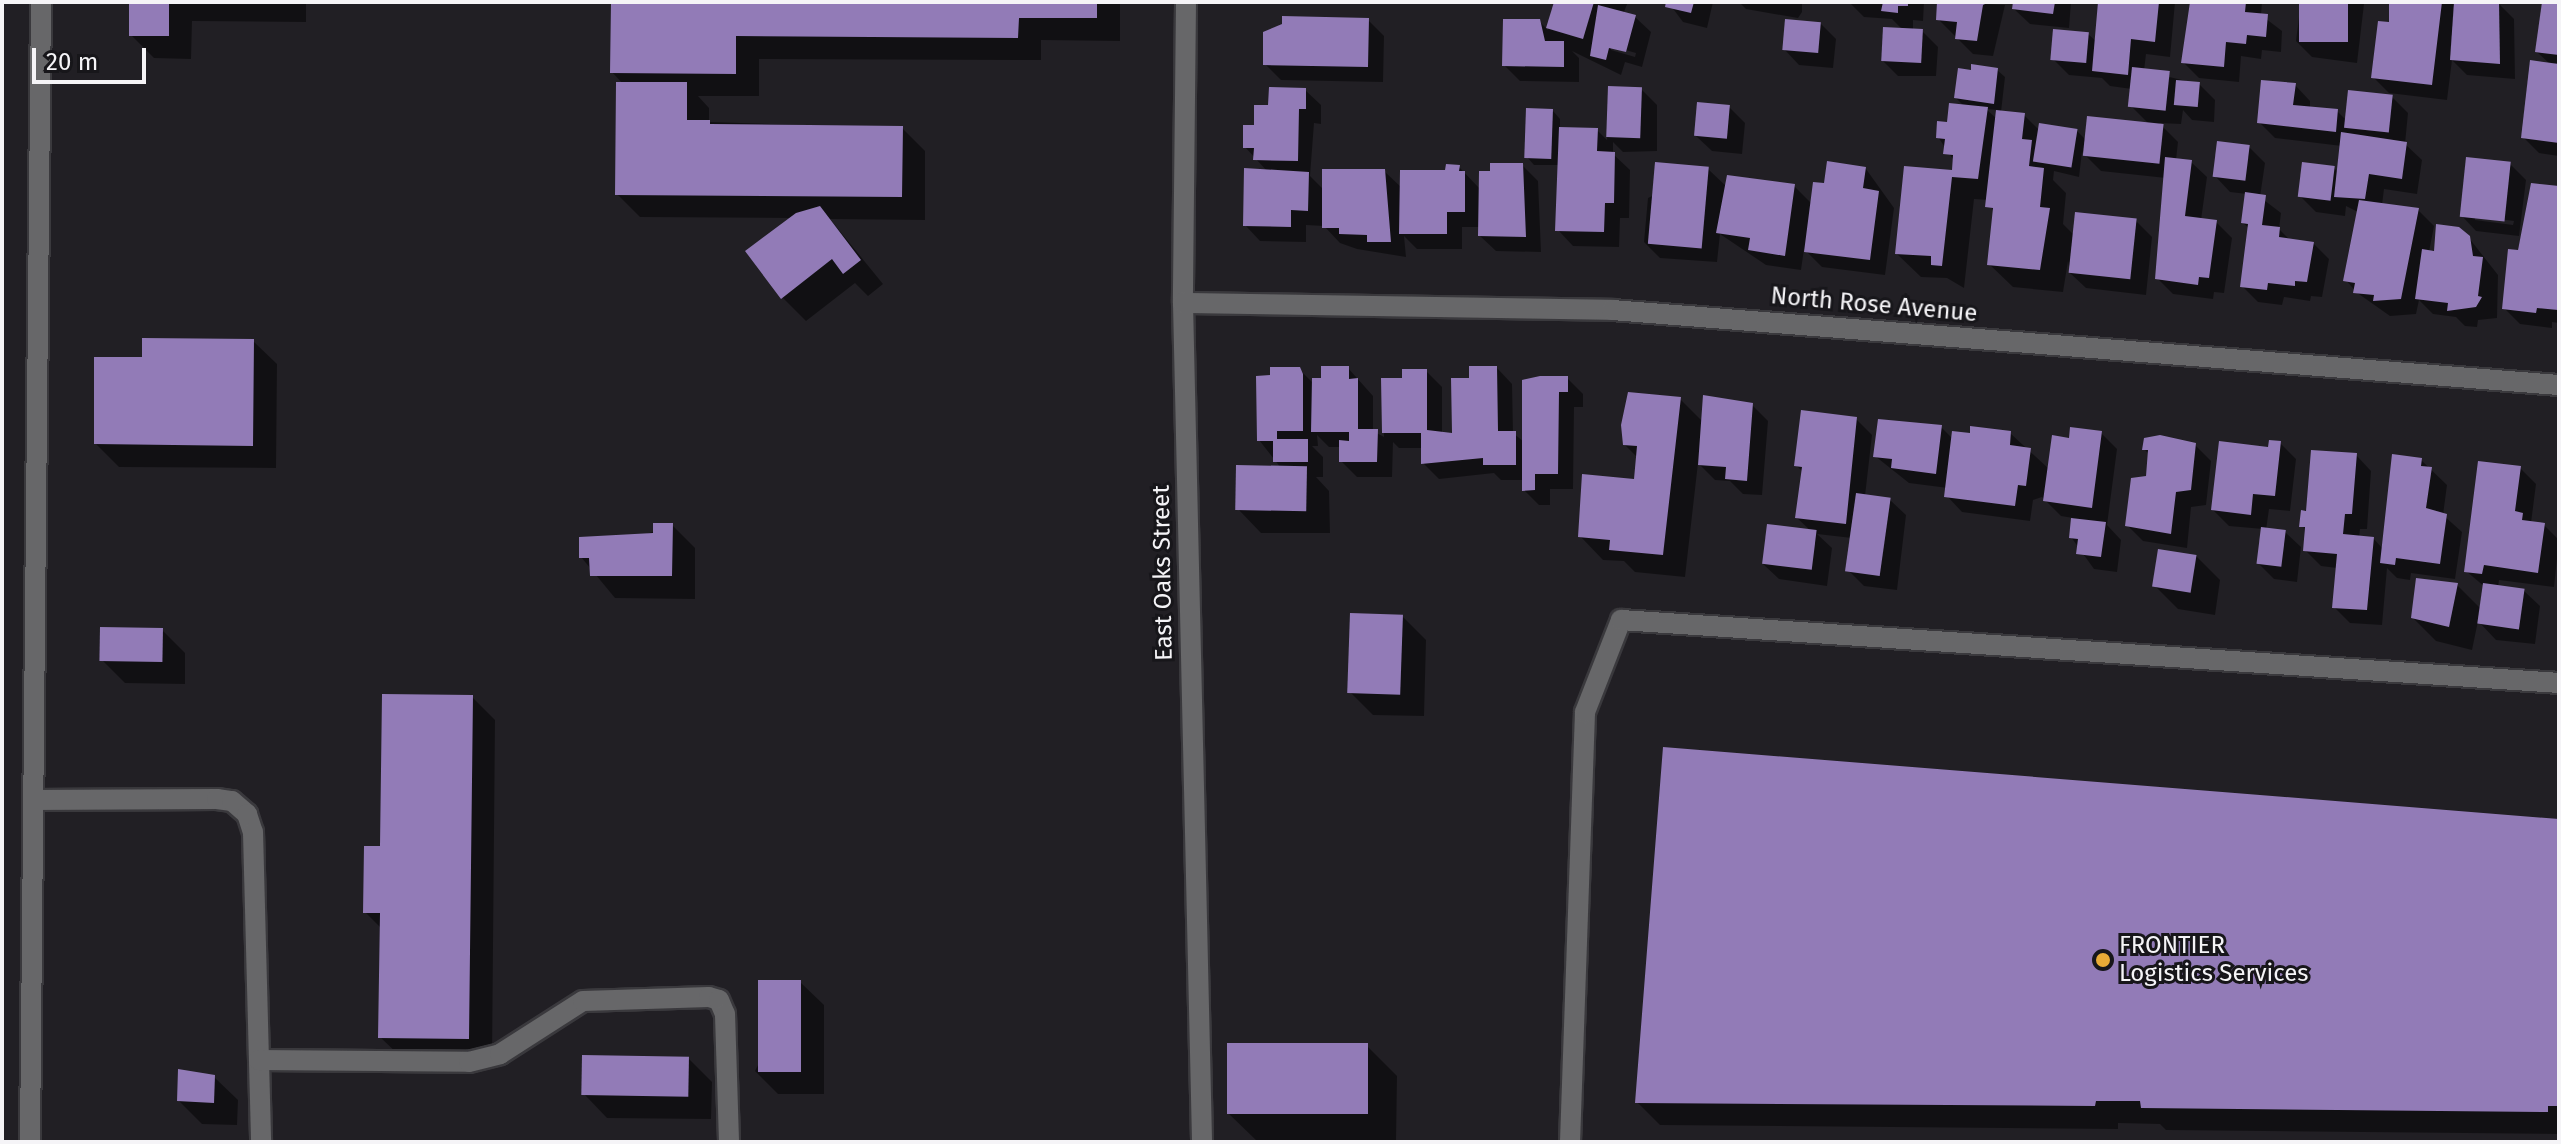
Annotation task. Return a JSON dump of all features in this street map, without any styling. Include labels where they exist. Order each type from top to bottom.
[{"type":"street","points":[[30,1142],[41,2]]},
{"type":"street","name":"East Oaks Street","points":[[1186,2],[1183,303],[1202,1142]]},
{"type":"street","name":"North Rose Avenue","points":[[1183,303],[1612,310],[2559,385]]},
{"type":"street","points":[[1570,1142],[1585,712],[1621,620],[2559,683]]},
{"type":"street","points":[[33,800],[217,799],[232,801],[247,814],[253,832],[261,1142]]},
{"type":"street","points":[[259,1060],[469,1062],[500,1054],[583,1001],[709,997],[719,1000],[725,1014],[729,1142]]},
{"type":"building","points":[[129,2],[169,2],[169,36],[129,36]]},
{"type":"building","points":[[611,2],[1097,2],[1097,18],[1019,18],[1018,38],[736,36],[736,74],[610,73]]},
{"type":"building","points":[[1554,2],[1594,2],[1583,39],[1546,28]]},
{"type":"building","points":[[1666,2],[1694,2],[1691,13],[1665,7]]},
{"type":"building","points":[[1883,2],[1908,2],[1908,6],[1898,6],[1898,13],[1881,11]]},
{"type":"building","points":[[1937,2],[1989,2],[1983,5],[1977,41],[1955,39],[1957,22],[1936,20]]},
{"type":"building","points":[[2013,2],[2055,2],[2053,14],[2012,9]]},
{"type":"building","points":[[2098,2],[2159,2],[2155,42],[2131,39],[2128,75],[2092,71]]},
{"type":"building","points":[[2190,2],[2246,2],[2245,12],[2268,14],[2266,37],[2247,35],[2246,44],[2226,42],[2224,67],[2181,63]]},
{"type":"building","points":[[2299,2],[2348,2],[2348,42],[2299,42]]},
{"type":"building","points":[[2389,2],[2442,2],[2432,85],[2371,78],[2378,21],[2389,22]]},
{"type":"building","points":[[2454,2],[2499,2],[2500,64],[2450,60]]},
{"type":"building","points":[[2542,2],[2559,2],[2559,55],[2535,52]]},
{"type":"building","points":[[1598,5],[1636,15],[1626,52],[1609,48],[1606,60],[1590,56]]},
{"type":"building","points":[[1282,16],[1369,18],[1368,67],[1263,65],[1263,32],[1282,24]]},
{"type":"building","points":[[1503,19],[1540,19],[1545,41],[1564,41],[1564,67],[1502,66]]},
{"type":"building","points":[[1785,19],[1821,22],[1818,53],[1782,50]]},
{"type":"building","points":[[1883,27],[1923,29],[1921,63],[1881,61]]},
{"type":"building","points":[[2053,29],[2089,32],[2086,63],[2050,60]]},
{"type":"building","points":[[2530,60],[2559,64],[2559,143],[2521,138]]},
{"type":"building","points":[[1971,64],[1998,68],[1994,104],[1954,98],[1958,68],[1971,70]]},
{"type":"building","points":[[2132,67],[2170,71],[2166,111],[2128,107]]},
{"type":"building","points":[[2176,80],[2200,82],[2198,107],[2174,105]]},
{"type":"building","points":[[2261,80],[2296,83],[2293,105],[2338,109],[2336,132],[2257,123]]},
{"type":"building","points":[[616,82],[687,82],[687,120],[710,120],[710,124],[903,126],[902,197],[615,195]]},
{"type":"building","points":[[1608,86],[1642,87],[1640,138],[1606,137]]},
{"type":"building","points":[[1269,87],[1306,88],[1306,109],[1299,109],[1298,161],[1253,160],[1254,148],[1243,148],[1243,125],[1254,125],[1254,105],[1268,105]]},
{"type":"building","points":[[2348,90],[2393,95],[2389,132],[2344,128]]},
{"type":"building","points":[[1697,102],[1730,105],[1727,139],[1694,136]]},
{"type":"building","points":[[1949,103],[1988,107],[1978,179],[1952,177],[1942,266],[1931,265],[1931,256],[1895,254],[1904,166],[1952,170],[1953,155],[1943,154],[1945,139],[1936,138],[1937,121],[1947,122]]},
{"type":"building","points":[[1526,108],[1553,109],[1551,159],[1524,158]]},
{"type":"building","points":[[1996,110],[2025,113],[2022,139],[2032,140],[2029,166],[2044,168],[2040,207],[2050,208],[2040,270],[1987,265],[1993,208],[1985,207]]},
{"type":"building","points":[[2087,116],[2164,124],[2159,164],[2083,156]]},
{"type":"building","points":[[2039,123],[2078,129],[2071,168],[2033,162]]},
{"type":"building","points":[[1559,127],[1598,128],[1597,151],[1615,152],[1614,203],[1605,203],[1604,232],[1555,231]]},
{"type":"building","points":[[2341,132],[2407,142],[2402,179],[2369,174],[2365,199],[2334,197]]},
{"type":"building","points":[[2217,141],[2250,145],[2245,181],[2213,177]]},
{"type":"building","points":[[2165,157],[2192,160],[2185,216],[2217,220],[2209,278],[2199,277],[2198,285],[2155,279]]},
{"type":"building","points":[[2466,157],[2511,162],[2504,221],[2460,217]]},
{"type":"building","points":[[1827,161],[1866,167],[1863,188],[1879,191],[1870,260],[1804,252],[1813,182],[1824,183]]},
{"type":"building","points":[[1655,162],[1709,167],[1702,248],[1648,244]]},
{"type":"building","points":[[2302,162],[2335,166],[2330,201],[2298,197]]},
{"type":"building","points":[[1490,163],[1523,163],[1526,237],[1478,236],[1479,171],[1490,171]]},
{"type":"building","points":[[1446,164],[1460,165],[1459,171],[1465,171],[1465,212],[1447,212],[1447,234],[1399,234],[1400,170],[1445,170]]},
{"type":"building","points":[[1244,168],[1309,172],[1308,211],[1291,210],[1291,227],[1243,226]]},
{"type":"building","points":[[1322,169],[1385,169],[1391,242],[1367,242],[1367,235],[1339,234],[1339,228],[1322,228]]},
{"type":"building","points":[[1727,175],[1795,184],[1785,256],[1748,250],[1750,238],[1716,233]]},
{"type":"building","points":[[2531,183],[2559,186],[2558,310],[2537,308],[2536,313],[2502,309],[2508,249],[2518,250]]},
{"type":"building","points":[[2245,192],[2266,195],[2262,225],[2280,227],[2279,237],[2314,242],[2307,282],[2295,281],[2295,286],[2268,283],[2267,290],[2240,287],[2248,224],[2241,223]]},
{"type":"building","points":[[2359,200],[2419,208],[2401,299],[2373,301],[2374,295],[2353,293],[2355,283],[2343,281]]},
{"type":"building","points":[[820,206],[861,260],[843,274],[832,259],[781,299],[745,251],[796,213]]},
{"type":"building","points":[[2075,212],[2137,218],[2130,279],[2069,273]]},
{"type":"building","points":[[2436,224],[2459,227],[2470,236],[2473,256],[2483,257],[2478,296],[2482,297],[2476,307],[2447,311],[2448,303],[2415,299],[2422,249],[2434,251]]},
{"type":"building","points":[[142,338],[254,339],[253,446],[94,444],[94,357],[142,357]]},
{"type":"building","points":[[1321,366],[1349,366],[1349,379],[1358,378],[1358,429],[1378,429],[1377,462],[1339,462],[1339,440],[1349,441],[1349,432],[1311,432],[1312,378],[1321,378]]},
{"type":"building","points":[[1469,366],[1497,366],[1498,431],[1516,431],[1516,465],[1483,465],[1483,458],[1421,464],[1421,433],[1382,433],[1381,378],[1402,378],[1402,369],[1427,369],[1427,430],[1452,433],[1451,378],[1469,378]]},
{"type":"building","points":[[1270,367],[1300,367],[1303,374],[1303,431],[1277,431],[1277,439],[1308,439],[1308,462],[1273,462],[1273,441],[1257,441],[1256,376],[1270,375]]},
{"type":"building","points":[[1540,376],[1568,376],[1568,392],[1559,392],[1558,474],[1535,474],[1535,490],[1522,491],[1522,380]]},
{"type":"building","points":[[1628,392],[1681,397],[1663,555],[1609,550],[1610,540],[1578,537],[1582,474],[1634,479],[1637,446],[1623,445],[1621,425]]},
{"type":"building","points":[[1703,395],[1753,403],[1747,481],[1725,479],[1726,467],[1698,465]]},
{"type":"building","points":[[1801,410],[1857,417],[1846,524],[1795,518],[1802,467],[1794,466]]},
{"type":"building","points":[[1878,419],[1942,425],[1936,474],[1891,468],[1892,459],[1873,457]]},
{"type":"building","points":[[1970,426],[2011,431],[2010,445],[2031,448],[2026,486],[2018,485],[2015,506],[1944,497],[1952,431],[1970,433]]},
{"type":"building","points":[[2070,427],[2102,431],[2092,508],[2043,501],[2052,435],[2069,438]]},
{"type":"building","points":[[2160,435],[2196,443],[2191,490],[2176,492],[2171,534],[2125,526],[2131,478],[2146,476],[2148,450],[2142,450],[2144,438]]},
{"type":"building","points":[[2269,440],[2281,441],[2275,496],[2253,494],[2251,515],[2211,510],[2219,441],[2268,447]]},
{"type":"building","points":[[2311,450],[2357,453],[2352,514],[2345,514],[2343,534],[2374,537],[2367,610],[2332,608],[2337,554],[2303,551],[2305,527],[2299,527],[2301,510],[2306,511]]},
{"type":"building","points":[[2392,454],[2422,458],[2421,466],[2432,467],[2426,508],[2447,514],[2440,564],[2396,558],[2395,565],[2380,563]]},
{"type":"building","points":[[2478,461],[2521,466],[2515,511],[2523,513],[2522,520],[2545,523],[2538,573],[2484,565],[2482,574],[2464,572]]},
{"type":"building","points":[[1236,465],[1307,466],[1306,511],[1235,510]]},
{"type":"building","points":[[1856,493],[1891,498],[1880,576],[1845,571]]},
{"type":"building","points":[[2071,518],[2106,522],[2101,557],[2076,554],[2078,539],[2069,538]]},
{"type":"building","points":[[653,523],[673,523],[672,576],[590,576],[589,558],[579,558],[579,537],[653,533]]},
{"type":"building","points":[[1767,524],[1817,530],[1812,570],[1762,564]]},
{"type":"building","points":[[2261,527],[2286,530],[2281,567],[2256,564]]},
{"type":"building","points":[[2158,549],[2197,555],[2191,593],[2152,587]]},
{"type":"building","points":[[2416,578],[2458,583],[2449,627],[2411,618]]},
{"type":"building","points":[[2483,583],[2525,589],[2519,629],[2477,624]]},
{"type":"building","points":[[1350,613],[1403,615],[1400,695],[1347,693]]},
{"type":"building","points":[[100,627],[163,628],[162,662],[99,661]]},
{"type":"building","points":[[382,694],[473,695],[469,1039],[378,1038],[380,913],[363,913],[364,846],[380,846]]},
{"type":"building","name":"FRONTIER Logistics Services","points":[[1663,747],[2559,819],[2559,1106],[2548,1106],[2548,1112],[2141,1108],[2140,1101],[2096,1101],[2095,1106],[1635,1103]]},
{"type":"building","points":[[758,980],[801,980],[801,1072],[758,1072]]},
{"type":"building","points":[[1227,1043],[1368,1043],[1368,1114],[1227,1114]]},
{"type":"building","points":[[582,1055],[689,1057],[688,1097],[581,1095]]},
{"type":"building","points":[[178,1069],[215,1075],[214,1103],[177,1101]]},
{"type":"place","name":"FRONTIER Logistics Services","points":[[2103,960]]}]
